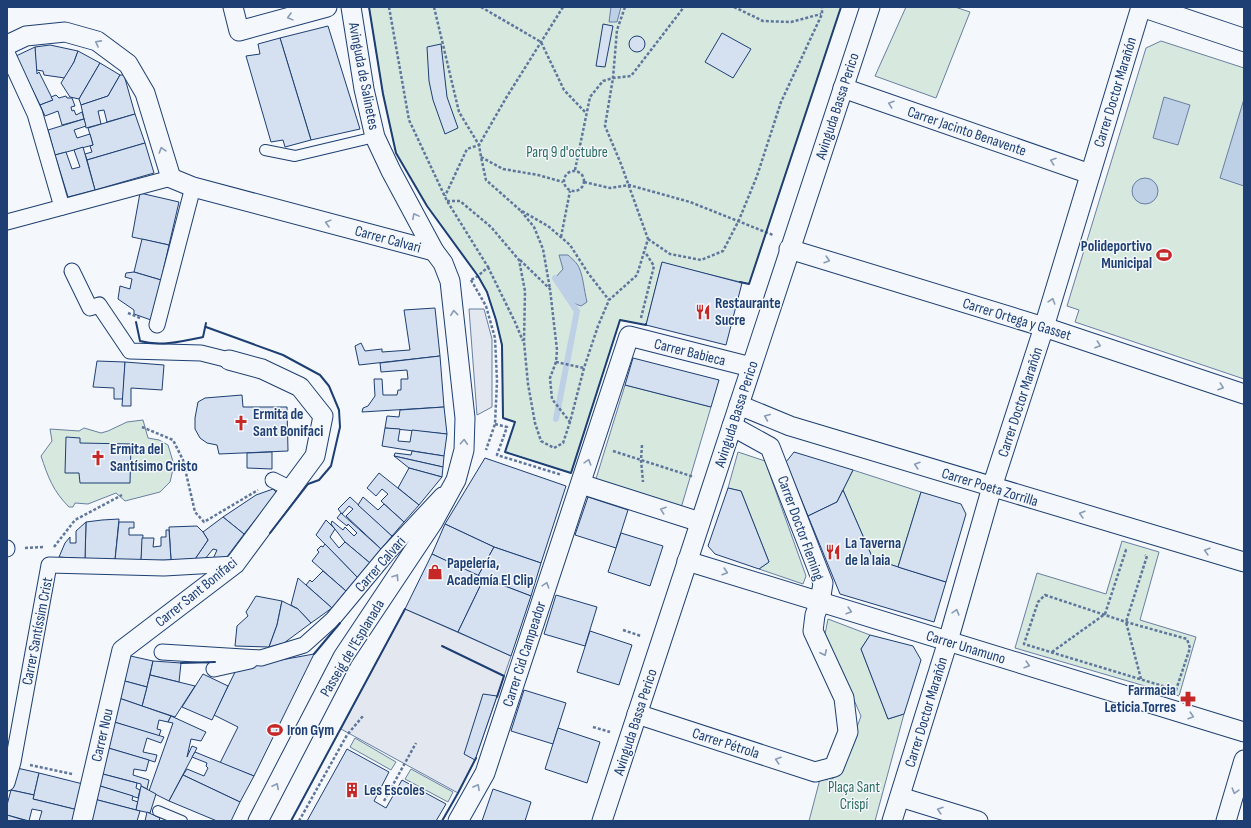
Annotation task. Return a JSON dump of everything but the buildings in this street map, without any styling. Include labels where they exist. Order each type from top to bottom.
[{"type":"street","points":[[233,7],[239,31],[327,7]]},
{"type":"street","name":"Avinguda de Salinetes","points":[[351,7],[364,89],[375,137],[391,171],[434,251]]},
{"type":"street","name":"Avinguda Bassa Perico","points":[[602,821],[789,249],[870,7]]},
{"type":"street","name":"Carrer Doctor Marañón","points":[[900,797],[948,641],[992,487],[1044,327],[1141,7]]},
{"type":"street","points":[[1146,7],[1244,40]]},
{"type":"street","points":[[7,45],[26,36],[65,32],[97,41],[128,64],[145,93],[171,178],[7,222]]},
{"type":"street","points":[[7,53],[35,114],[62,207]]},
{"type":"street","name":"Carrer Jacinto Benavente","points":[[843,88],[1090,174]]},
{"type":"street","name":"Carrer Calvari","points":[[171,178],[193,186],[434,251],[443,263],[450,281],[465,418],[464,450],[456,480],[387,554],[334,619],[304,645],[235,665],[214,669]]},
{"type":"street","points":[[157,325],[193,186]]},
{"type":"street","name":"Carrer Ortega y Gasset","points":[[789,249],[1044,327],[1244,394]]},
{"type":"street","points":[[72,271],[90,308],[99,305],[130,351],[201,353],[229,360]]},
{"type":"street","name":"Carrer Babieca","points":[[634,330],[751,367]]},
{"type":"street","name":"Carrer Cid Campeador","points":[[458,821],[485,773],[550,573],[573,480],[634,330]]},
{"type":"street","name":"Carrer Sant Bonifaci","points":[[122,650],[235,564],[315,456],[323,416],[300,387],[262,369],[229,360]]},
{"type":"street","name":"Carrer Poeta Zorrilla","points":[[739,405],[790,426],[1244,562]]},
{"type":"street","points":[[732,426],[770,447],[790,426]]},
{"type":"street","name":"Carrer Doctor Fleming","points":[[770,447],[823,583],[820,602],[815,615],[814,631],[844,698],[848,732],[834,767],[815,772]]},
{"type":"street","points":[[273,480],[291,489]]},
{"type":"street","name":"Passeig de l'Esplanada","points":[[258,821],[342,657],[433,522],[456,480]]},
{"type":"street","points":[[573,480],[700,522]]},
{"type":"street","name":"Carrer Unamuno","points":[[687,561],[1244,732]]},
{"type":"street","name":"Carrer Santíssim Crist","points":[[7,783],[49,565],[164,568],[235,564]]},
{"type":"street","name":"Carrer Nou","points":[[82,821],[122,650]]},
{"type":"street","name":"Carrer Calvari","points":[[162,652],[261,658]]},
{"type":"street","name":"Carrer Pétrola","points":[[637,714],[815,772]]},
{"type":"street","points":[[1226,821],[1244,760]]},
{"type":"street","points":[[892,821],[900,797],[978,821]]},
{"type":"lane","points":[[265,150],[295,156],[375,137]]},
{"type":"lane","points":[[158,811],[182,821]]},
{"type":"path","points":[[389,7],[409,120],[447,201],[488,267],[516,322],[524,342]]},
{"type":"path","points":[[434,7],[459,112],[479,145],[486,180],[520,210],[534,227],[543,249],[550,289],[557,350],[556,362],[550,378],[552,399],[570,422]]},
{"type":"path","points":[[481,7],[541,42],[564,90],[586,113]]},
{"type":"path","points":[[445,196],[467,149],[479,145],[506,98],[563,7]]},
{"type":"path","points":[[519,260],[525,291],[524,342],[534,423],[542,440],[554,448],[563,443],[584,368],[598,326],[609,300],[637,275],[648,239],[629,185],[605,126],[613,78],[617,30],[625,7]]},
{"type":"path","points":[[575,170],[590,97],[603,81],[631,76],[684,7]]},
{"type":"path","points":[[734,7],[763,21],[791,22],[822,14]]},
{"type":"path","points":[[648,239],[670,254],[701,260],[723,251],[739,220],[757,176],[781,102],[822,14],[822,7]]},
{"type":"path","points":[[481,157],[503,169],[538,175],[563,182]]},
{"type":"path","points":[[575,170],[582,174],[584,182],[579,190],[570,191],[565,187],[563,178],[566,173],[575,170]]},
{"type":"path","points":[[584,182],[610,188],[629,185],[690,202],[739,220],[773,235]]},
{"type":"path","points":[[561,237],[570,191]]},
{"type":"path","points":[[447,201],[460,201],[491,227],[519,260],[550,289]]},
{"type":"path","points":[[520,210],[548,226],[570,245],[588,273],[609,300]]},
{"type":"path","points":[[771,242],[775,229]]},
{"type":"path","points":[[634,330],[654,266],[645,252]]},
{"type":"path","points":[[471,280],[488,267]]},
{"type":"path","points":[[556,362],[584,368]]},
{"type":"path","points":[[495,424],[508,427],[497,455],[573,480]]},
{"type":"path","points":[[142,427],[173,440],[183,460],[195,512],[204,522],[273,480]]},
{"type":"path","points":[[642,445],[641,460],[644,497],[647,504]]},
{"type":"path","points":[[611,451],[698,479]]},
{"type":"path","points":[[49,565],[54,546],[75,520],[122,495]]},
{"type":"path","points":[[7,548],[54,546]]},
{"type":"path","points":[[1051,652],[1105,614],[1126,550],[1133,552]]},
{"type":"path","points":[[1140,554],[1148,556],[1126,622],[1141,680]]},
{"type":"path","points":[[1046,594],[1126,622],[1187,639],[1190,648],[1176,690],[1024,644],[1038,602],[1046,594]]},
{"type":"path","points":[[299,821],[347,735],[363,716]]},
{"type":"path","points":[[384,801],[416,743]]},
{"type":"path","points":[[12,762],[92,779]]},
{"type":"green space","name":"Parq 9 d'octubre","points":[[369,7],[841,7],[749,284],[662,263],[646,325],[620,320],[571,473],[505,452],[515,422],[503,418],[502,345],[496,320],[487,292],[478,276],[427,206],[396,153],[383,94]]},
{"type":"green space","points":[[906,7],[955,7],[970,12],[936,98],[875,76]]},
{"type":"green space","name":"Polideportivo Municipal","points":[[1161,41],[1244,68],[1244,379],[1075,322],[1079,310],[1067,306],[1146,48]]},
{"type":"green space","points":[[625,385],[711,407],[681,508],[595,482]]},
{"type":"green space","points":[[143,420],[148,438],[159,440],[168,445],[174,465],[170,482],[160,492],[125,501],[116,493],[88,504],[75,503],[73,507],[69,507],[63,501],[52,483],[41,456],[52,441],[50,429],[79,431],[84,428],[101,433],[127,422]]},
{"type":"green space","points":[[738,452],[765,461],[806,576],[803,584],[759,569],[769,562],[741,491],[728,488]]},
{"type":"green space","points":[[853,470],[921,492],[898,567],[873,559],[843,490]]},
{"type":"green space","points":[[1122,541],[1159,552],[1140,620],[1196,637],[1179,696],[1015,648],[1037,573],[1106,594]]},
{"type":"green space","name":"Plaça Sant Crispí","points":[[828,619],[870,635],[861,649],[888,719],[904,714],[875,821],[809,821],[820,779],[830,780],[840,774],[861,716],[825,634]]},
{"type":"green space","points":[[355,738],[396,762],[391,770],[350,747]]},
{"type":"green space","points":[[411,769],[453,792],[448,802],[405,779]]},
{"type":"shaded area","points":[[469,309],[484,309],[492,339],[492,407],[477,415]]},
{"type":"shaded area","points":[[405,609],[511,656],[475,760],[458,793],[341,729]]},
{"type":"water","points":[[611,7],[621,7],[617,22],[609,22]]},
{"type":"water","points":[[1164,97],[1190,105],[1178,145],[1153,138]]},
{"type":"water","points":[[1244,99],[1244,186],[1220,178]]},
{"type":"water","points":[[1145,178],[1154,182],[1158,191],[1154,200],[1145,204],[1136,200],[1132,191],[1136,182]]},
{"type":"water","points":[[559,255],[568,255],[579,267],[587,302],[581,306],[569,298],[555,278],[563,269]]},
{"type":"waterway","points":[[555,278],[577,311],[556,419]]},
{"type":"wall","points":[[369,7],[383,94],[396,153],[427,206],[478,276],[487,292],[496,320],[502,345],[503,418],[515,422],[505,452],[571,473],[620,320],[646,324]]},
{"type":"wall","points":[[740,282],[749,284],[841,7]]},
{"type":"wall","points":[[136,322],[140,341],[148,343],[172,343],[203,337],[206,323]]},
{"type":"wall","points":[[206,327],[283,355],[320,375],[329,386],[339,410],[340,427],[331,466],[319,480],[308,484],[270,533]]},
{"type":"wall","points":[[291,821],[405,609]]},
{"type":"wall","points":[[314,654],[340,623]]},
{"type":"wall","points":[[442,646],[504,676],[497,697]]},
{"type":"wall","points":[[181,663],[215,662]]},
{"type":"wall","points":[[442,821],[476,758]]},
{"type":"place","name":"Polideportivo Municipal","points":[[1164,255]]},
{"type":"place","name":"Restaurante Sucre","points":[[703,312]]},
{"type":"place","name":"Ermita de Sant Bonifaci","points":[[241,423]]},
{"type":"place","name":"Ermita del Santísimo Cristo","points":[[98,458]]},
{"type":"place","name":"La Taverna de la Iaia","points":[[833,552]]},
{"type":"place","name":"Papelería, Academía El Clip","points":[[435,572]]},
{"type":"place","name":"Farmacia Leticia Torres","points":[[1188,699]]},
{"type":"place","name":"Iron Gym","points":[[275,730]]},
{"type":"place","name":"Les Escoles","points":[[352,790]]}]
